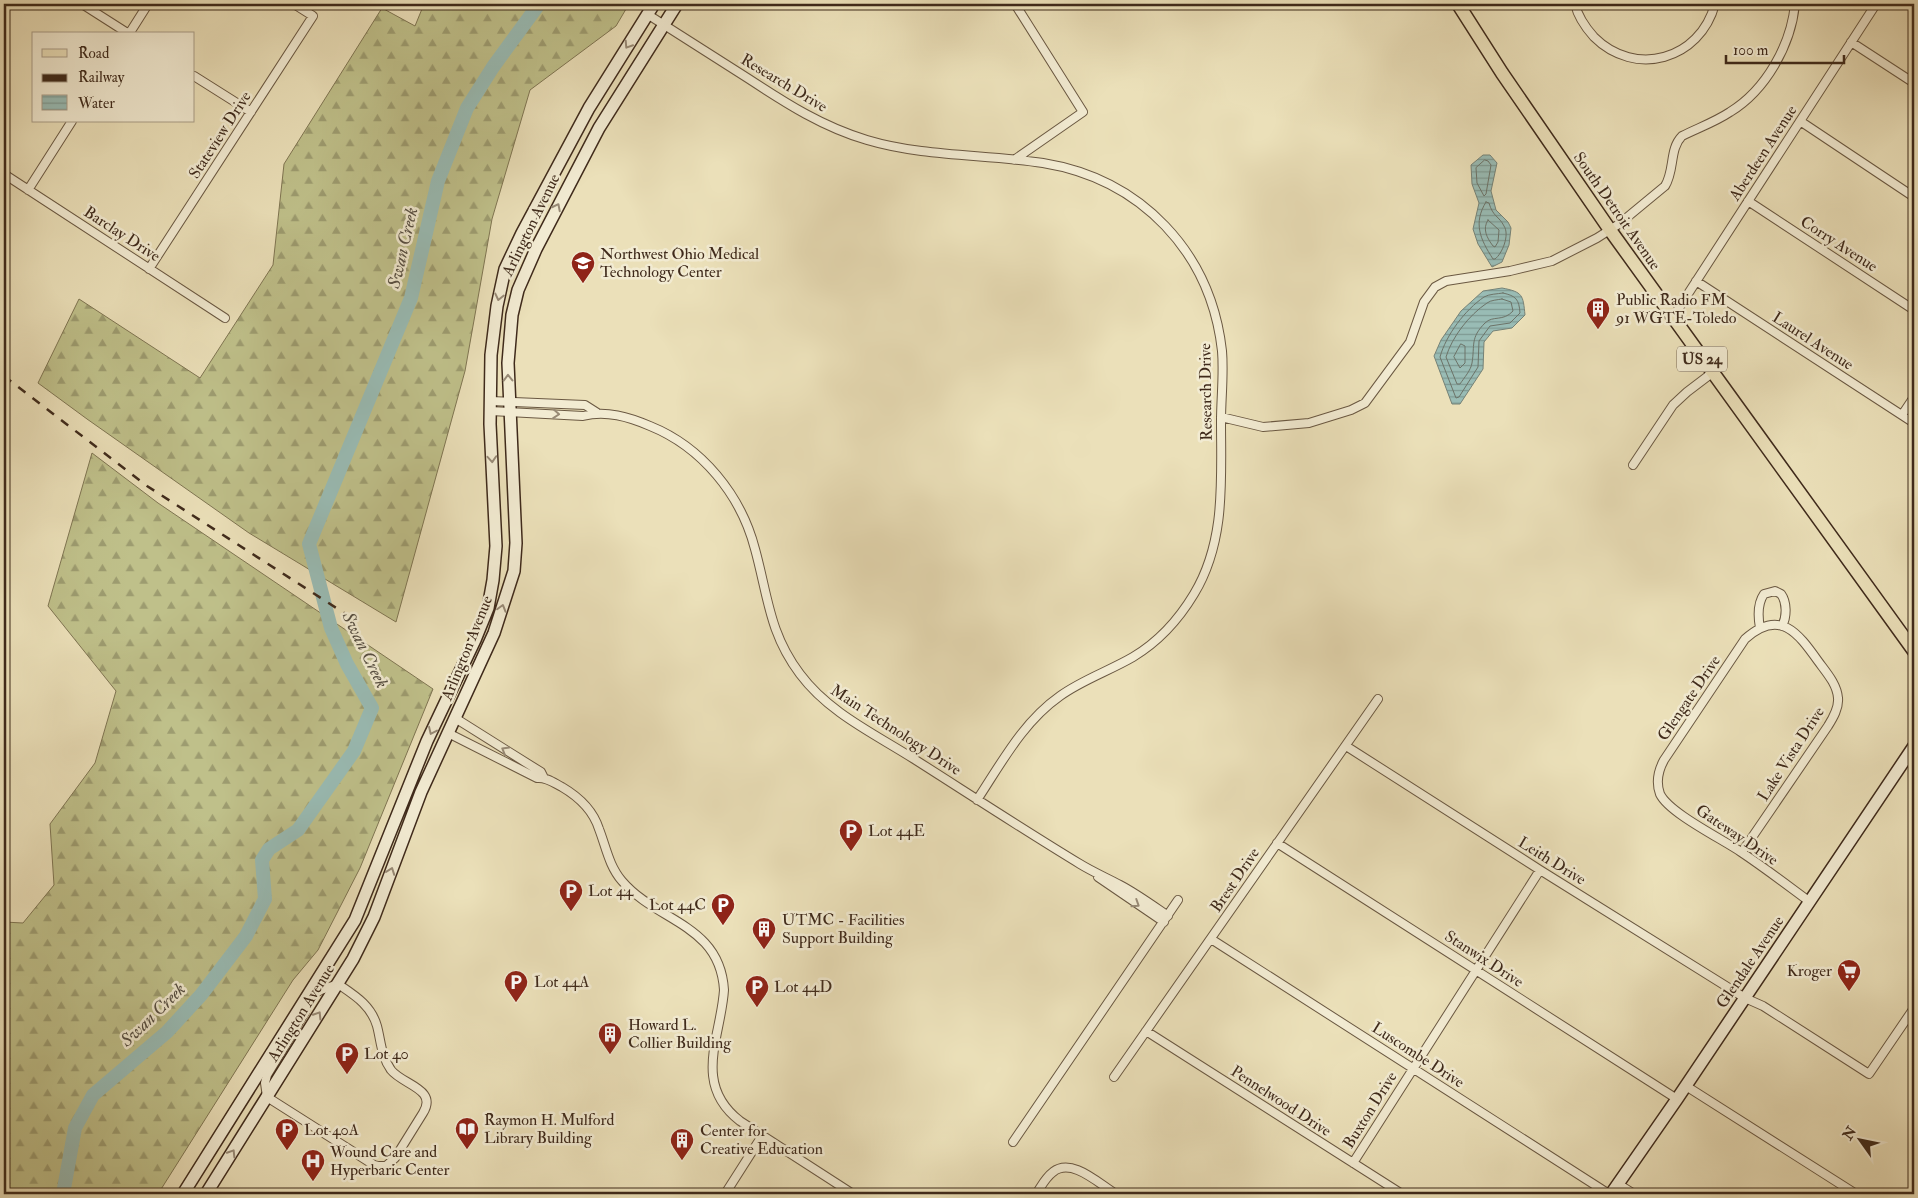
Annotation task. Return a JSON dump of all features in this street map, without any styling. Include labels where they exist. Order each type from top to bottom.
[{"type":"main road","name":"South Detroit Avenue","points":[[1458,4],[1505,78],[1610,230],[1914,651]]},
{"type":"street","points":[[82,4],[126,32]]},
{"type":"street","points":[[130,32],[148,4]]},
{"type":"street","name":"Stateview Drive","points":[[150,269],[313,16],[294,4]]},
{"type":"street","name":"Arlington Avenue","points":[[183,1194],[355,920],[408,785],[488,608],[496,546],[490,406],[491,355],[497,306],[505,269],[522,233],[589,108],[654,4]]},
{"type":"street","name":"Arlington Avenue","points":[[206,1194],[338,984],[367,933],[421,792],[494,633],[514,571],[516,543],[508,363],[510,330],[518,290],[526,270],[599,128],[678,4]]},
{"type":"street","points":[[1014,160],[1083,112],[1015,4]]},
{"type":"street","points":[[1575,4],[1580,20],[1601,44],[1624,56],[1645,60],[1670,55],[1683,49],[1694,40],[1708,23],[1715,4]]},
{"type":"street","points":[[1221,417],[1263,427],[1309,423],[1351,410],[1365,403],[1410,342],[1424,302],[1429,293],[1441,283],[1510,271],[1552,261],[1610,230],[1665,186],[1669,179],[1676,142],[1682,136],[1731,112],[1759,87],[1783,48],[1796,4]]},
{"type":"street","name":"Aberdeen Avenue","points":[[1673,317],[1876,4]]},
{"type":"street","name":"Research Drive","points":[[648,14],[802,113],[830,127],[886,145],[1071,168],[1117,187],[1152,212],[1179,241],[1198,273],[1213,308],[1222,351],[1219,526],[1208,568],[1188,604],[1169,627],[1147,647],[1060,696],[1038,714],[1012,745],[977,800]]},
{"type":"street","points":[[1851,42],[1914,83]]},
{"type":"street","points":[[195,77],[251,112]]},
{"type":"street","points":[[1800,121],[1914,197]]},
{"type":"street","points":[[28,190],[71,122]]},
{"type":"street","name":"Barclay Drive","points":[[4,174],[224,318]]},
{"type":"street","name":"Corry Avenue","points":[[1748,201],[1914,310]]},
{"type":"street","name":"Laurel Avenue","points":[[1696,281],[1914,423]]},
{"type":"street","points":[[1633,466],[1673,405],[1712,373]]},
{"type":"street","points":[[1902,415],[1914,397]]},
{"type":"street","name":"Main Technology Drive","points":[[490,406],[509,406],[583,416],[596,412],[628,418],[658,429],[682,444],[705,462],[724,484],[746,522],[756,549],[772,623],[784,649],[801,675],[819,695],[839,712],[1082,866],[1118,893],[1166,919]]},
{"type":"street","points":[[1774,591],[1780,594],[1785,604],[1782,626],[1767,626],[1756,630],[1760,600],[1764,594],[1774,591]]},
{"type":"street","points":[[488,608],[488,624],[485,637],[447,716],[445,724],[448,733],[538,778],[544,778],[572,794],[588,808],[599,827],[610,863],[625,884],[634,894],[697,934],[709,946],[716,957],[722,975],[724,990],[712,1057],[714,1084],[723,1102],[732,1114],[762,1136],[853,1194]]},
{"type":"street","name":"Lake Vista Drive","points":[[1742,852],[1829,725],[1837,706],[1837,693],[1832,680],[1799,636],[1789,628],[1782,626]]},
{"type":"street","name":"Glengate Drive","points":[[1658,784],[1660,768],[1664,760],[1745,639],[1756,630]]},
{"type":"street","name":"Brest Drive","points":[[1114,1077],[1378,699]]},
{"type":"street","points":[[455,718],[541,772],[544,778]]},
{"type":"street","name":"Leith Drive","points":[[1346,746],[1540,870],[1745,998],[1763,1006],[1869,1074],[1914,1008]]},
{"type":"street","name":"Glendale Avenue","points":[[1610,1194],[1686,1086],[1914,746]]},
{"type":"street","name":"Gateway Drive","points":[[1658,784],[1660,794],[1669,806],[1742,852],[1810,902]]},
{"type":"street","name":"Stanwix Drive","points":[[1277,843],[1677,1099]]},
{"type":"street","name":"Buxton Drive","points":[[1353,1164],[1540,870]]},
{"type":"street","points":[[1013,1142],[1178,900]]},
{"type":"street","name":"Luscombe Drive","points":[[1211,939],[1610,1194]]},
{"type":"street","points":[[338,984],[370,1010],[377,1026],[382,1051],[390,1068],[425,1095],[427,1104],[423,1114],[391,1163],[380,1167],[267,1097],[265,1083],[267,1075],[305,1012],[307,998],[321,990],[338,984]]},
{"type":"street","name":"Pennelwood Drive","points":[[1146,1031],[1402,1194]]},
{"type":"street","points":[[1686,1086],[1856,1194]]},
{"type":"street","points":[[725,1194],[762,1136]]},
{"type":"street","points":[[1036,1194],[1046,1179],[1058,1169],[1069,1167],[1116,1194]]},
{"type":"street","points":[[1618,1184],[1634,1194]]},
{"type":"green space","points":[[424,4],[629,4],[616,26],[530,90],[492,219],[465,371],[396,622],[249,533],[38,383],[79,299],[200,378],[273,265],[284,164],[382,8],[415,26]]},
{"type":"green space","points":[[92,453],[158,503],[433,689],[360,868],[318,950],[293,980],[158,1194],[4,1194],[4,922],[23,923],[54,885],[50,824],[95,763],[116,691],[48,606]]},
{"type":"water","points":[[1483,155],[1490,155],[1497,163],[1491,191],[1496,210],[1508,222],[1511,228],[1509,245],[1502,262],[1492,267],[1478,244],[1473,229],[1479,203],[1472,184],[1471,165]]},
{"type":"water","points":[[1502,288],[1514,291],[1521,296],[1525,315],[1512,328],[1493,331],[1484,342],[1483,369],[1460,404],[1452,404],[1434,356],[1441,340],[1461,311],[1483,291]]},
{"type":"waterway","name":"Swan Creek","points":[[63,1194],[75,1128],[93,1095],[167,1032],[201,995],[246,936],[265,899],[262,860],[269,849],[298,830],[354,751],[372,708],[347,664],[331,628],[309,544],[411,298],[438,181],[467,108],[493,67],[539,4]]},
{"type":"railway","points":[[4,376],[147,486],[358,622]]},
{"type":"place","name":"Northwest Ohio Medical Technology Center","points":[[583,284]]},
{"type":"place","name":"Public Radio FM 91 WGTE-Toledo","points":[[1598,330]]},
{"type":"place","name":"Lot 44E","points":[[851,852]]},
{"type":"place","name":"Lot 44","points":[[571,912]]},
{"type":"place","name":"Lot 44C","points":[[723,926]]},
{"type":"place","name":"UTMC - Facilities Support Building","points":[[764,950]]},
{"type":"place","name":"Kroger","points":[[1849,992]]},
{"type":"place","name":"Lot 44A","points":[[516,1003]]},
{"type":"place","name":"Lot 44D","points":[[757,1008]]},
{"type":"place","name":"Howard L. Collier Building","points":[[610,1055]]},
{"type":"place","name":"Lot 40","points":[[347,1075]]},
{"type":"place","name":"Raymon H. Mulford Library Building","points":[[467,1150]]},
{"type":"place","name":"Lot 40A","points":[[287,1151]]},
{"type":"place","name":"Center for Creative Education","points":[[682,1161]]},
{"type":"place","name":"Wound Care and Hyperbaric Center","points":[[313,1182]]}]
